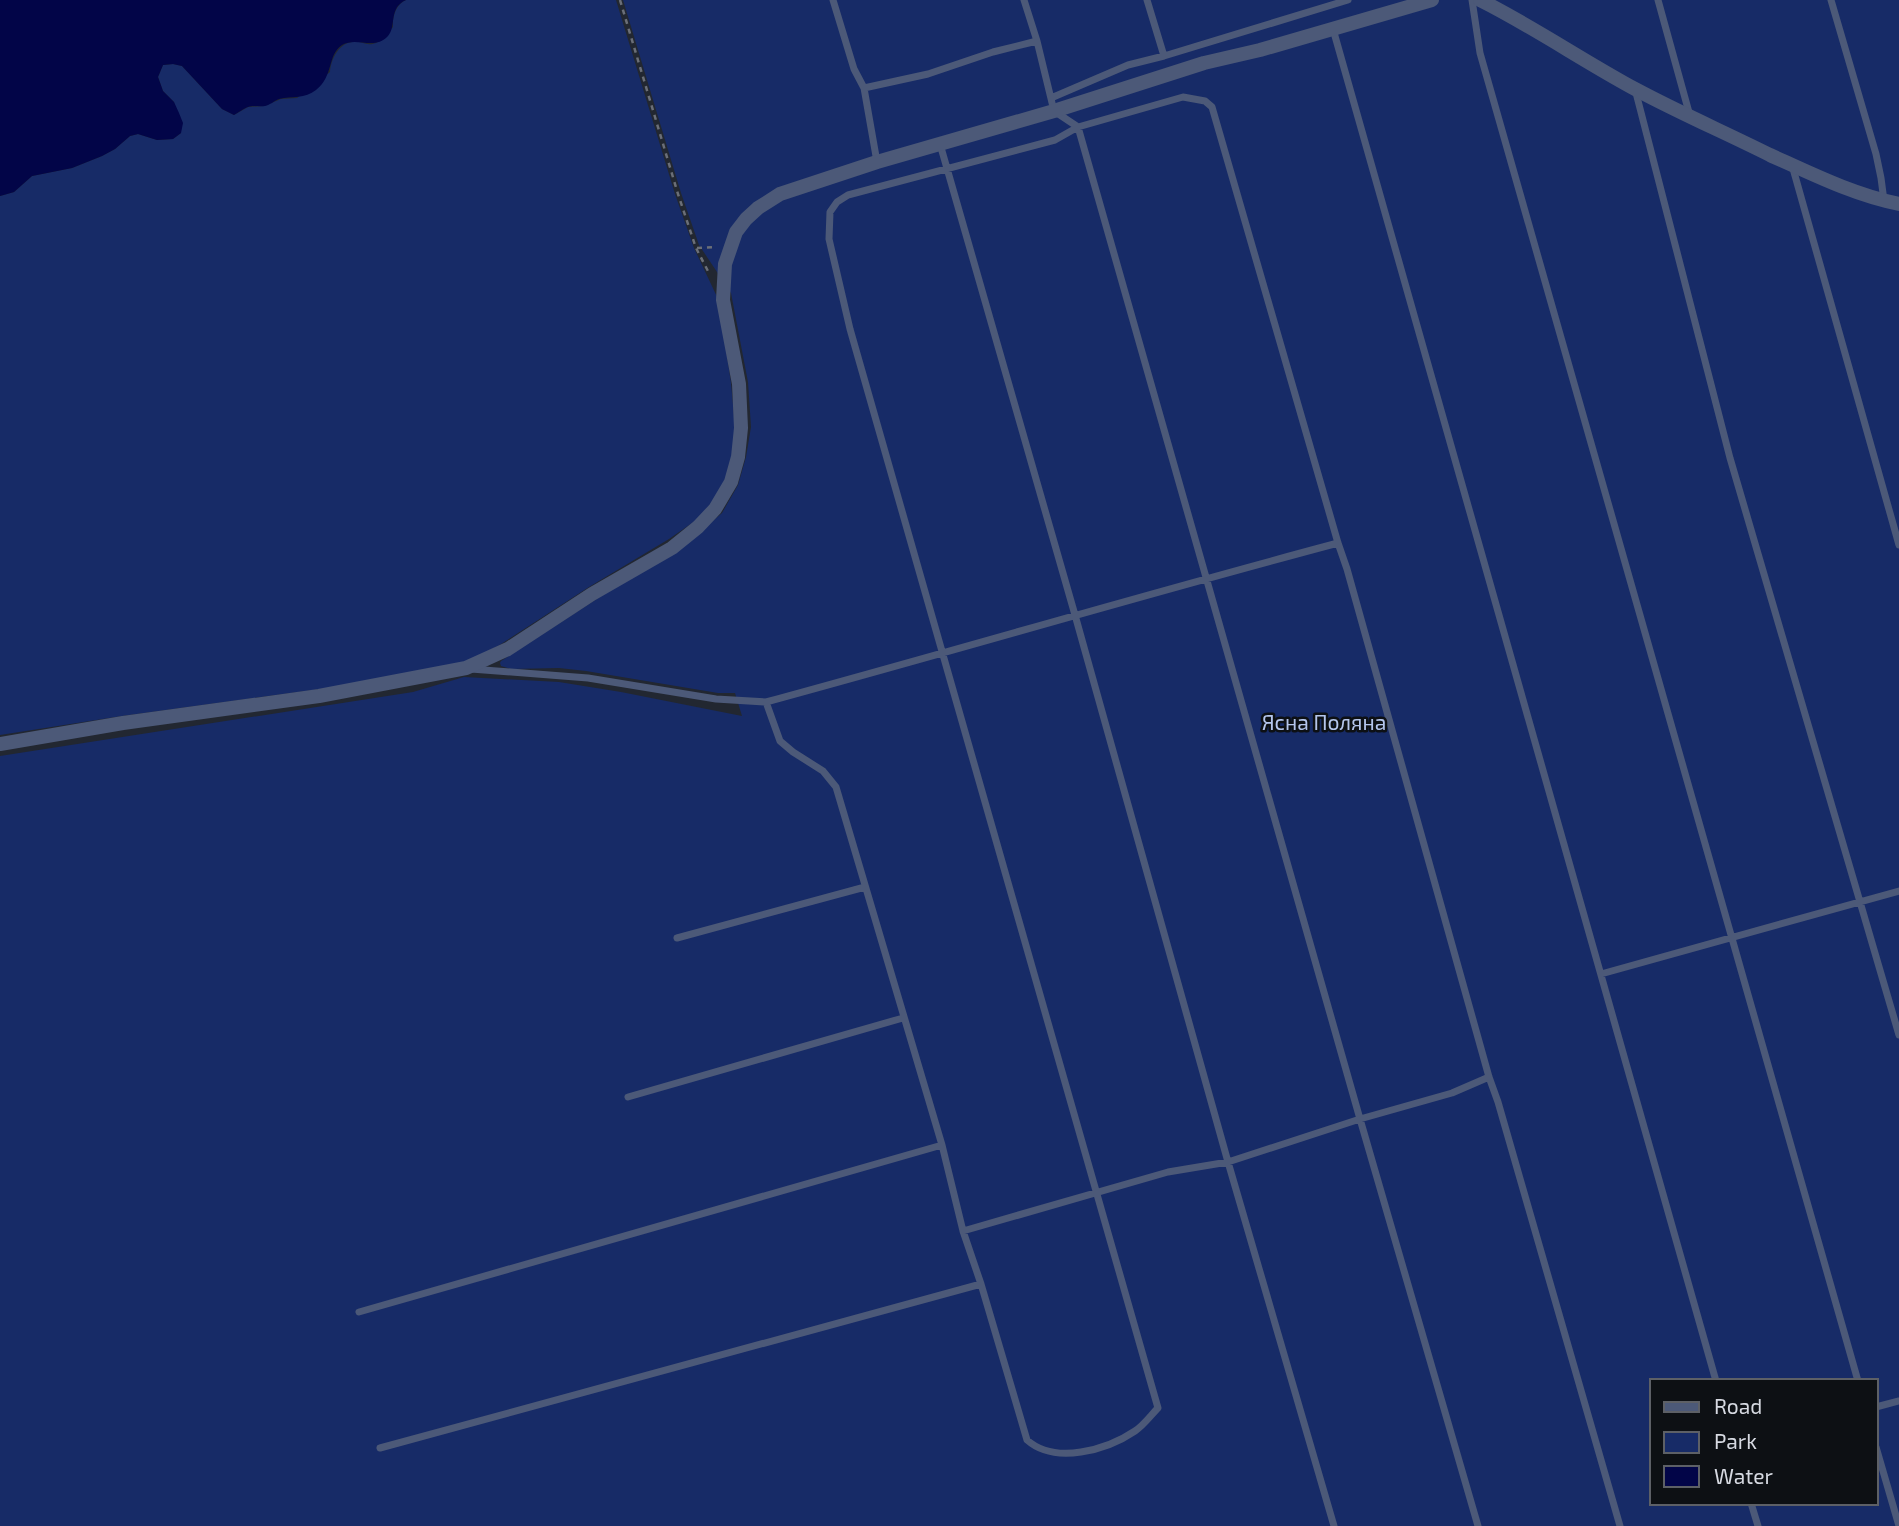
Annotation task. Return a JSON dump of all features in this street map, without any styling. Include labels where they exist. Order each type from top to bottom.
[{"type":"street","points":[[0,744],[123,723],[318,696],[466,668],[508,649],[592,594],[671,548],[698,527],[715,509],[731,482],[738,457],[741,428],[739,384],[723,300],[725,264],[732,242],[746,219],[758,208],[780,194],[940,144],[1052,105],[1260,50],[1432,0]]},
{"type":"street","points":[[1480,0],[1635,89],[1690,117],[1812,175],[1899,204]]},
{"type":"lane","points":[[833,0],[854,69],[864,88],[877,162]]},
{"type":"lane","points":[[1024,0],[1052,105],[1078,127],[1478,1526]]},
{"type":"lane","points":[[1147,0],[1164,56]]},
{"type":"lane","points":[[1052,105],[1128,65],[1164,56],[1318,4],[1348,0]]},
{"type":"lane","points":[[1472,0],[1480,53],[1857,1379]]},
{"type":"lane","points":[[1658,0],[1690,117]]},
{"type":"lane","points":[[1830,0],[1876,154],[1884,201]]},
{"type":"lane","points":[[1333,29],[1715,1379]]},
{"type":"lane","points":[[864,88],[928,74],[993,52],[1037,41]]},
{"type":"lane","points":[[1635,89],[1730,458],[1899,1035]]},
{"type":"lane","points":[[766,702],[780,741],[823,771],[836,787],[942,1145],[963,1231],[1027,1440],[1038,1450],[1064,1453],[1100,1448],[1116,1442],[1138,1430],[1158,1408],[850,329],[829,239],[830,212],[837,202],[848,195],[1055,140],[1078,127],[1183,97],[1205,101],[1212,107],[1351,582],[1489,1077],[1620,1526]]},
{"type":"lane","points":[[940,144],[1228,1162],[1334,1526]]},
{"type":"lane","points":[[1791,164],[1899,545]]},
{"type":"lane","points":[[466,668],[588,678],[716,699],[766,702],[1338,543]]},
{"type":"lane","points":[[677,938],[865,887]]},
{"type":"lane","points":[[1601,974],[1899,891]]},
{"type":"lane","points":[[628,1097],[903,1018]]},
{"type":"lane","points":[[963,1231],[1168,1172],[1228,1162],[1360,1119],[1452,1093],[1489,1077]]},
{"type":"lane","points":[[359,1312],[942,1145]]},
{"type":"lane","points":[[380,1448],[981,1284]]},
{"type":"lane","points":[[1878,1406],[1899,1401]]},
{"type":"lane","points":[[1878,1454],[1899,1526]]},
{"type":"lane","points":[[1752,1505],[1758,1526]]},
{"type":"path","points":[[620,0],[696,248],[723,300]]},
{"type":"green space","points":[[406,0],[616,0],[675,194],[694,248],[719,301],[735,427],[733,454],[726,480],[711,505],[695,521],[498,646],[465,663],[409,677],[0,735],[0,196],[14,192],[32,176],[72,168],[102,156],[130,136],[138,134],[157,140],[173,139],[181,133],[174,102],[163,91],[158,77],[163,65],[182,66],[222,109],[234,115],[248,107],[297,98],[330,72],[332,61],[342,46],[353,42],[373,44],[383,38],[393,27],[397,8]]},
{"type":"green space","name":"Ясна Поляна","points":[[623,0],[1899,0],[1899,1526],[0,1526],[0,756],[413,692],[464,677],[559,682],[742,716],[735,693],[718,693],[559,668],[511,669],[501,666],[500,663],[700,532],[722,513],[738,485],[751,427],[748,382],[731,293],[699,245]]},
{"type":"water","points":[[0,0],[406,0],[397,8],[391,32],[383,40],[348,43],[337,49],[326,78],[312,93],[279,99],[265,106],[250,106],[234,115],[222,109],[182,66],[163,65],[158,77],[163,91],[174,102],[179,113],[183,123],[181,133],[173,139],[157,140],[138,134],[130,136],[102,156],[72,168],[32,176],[14,192],[0,196]]}]
